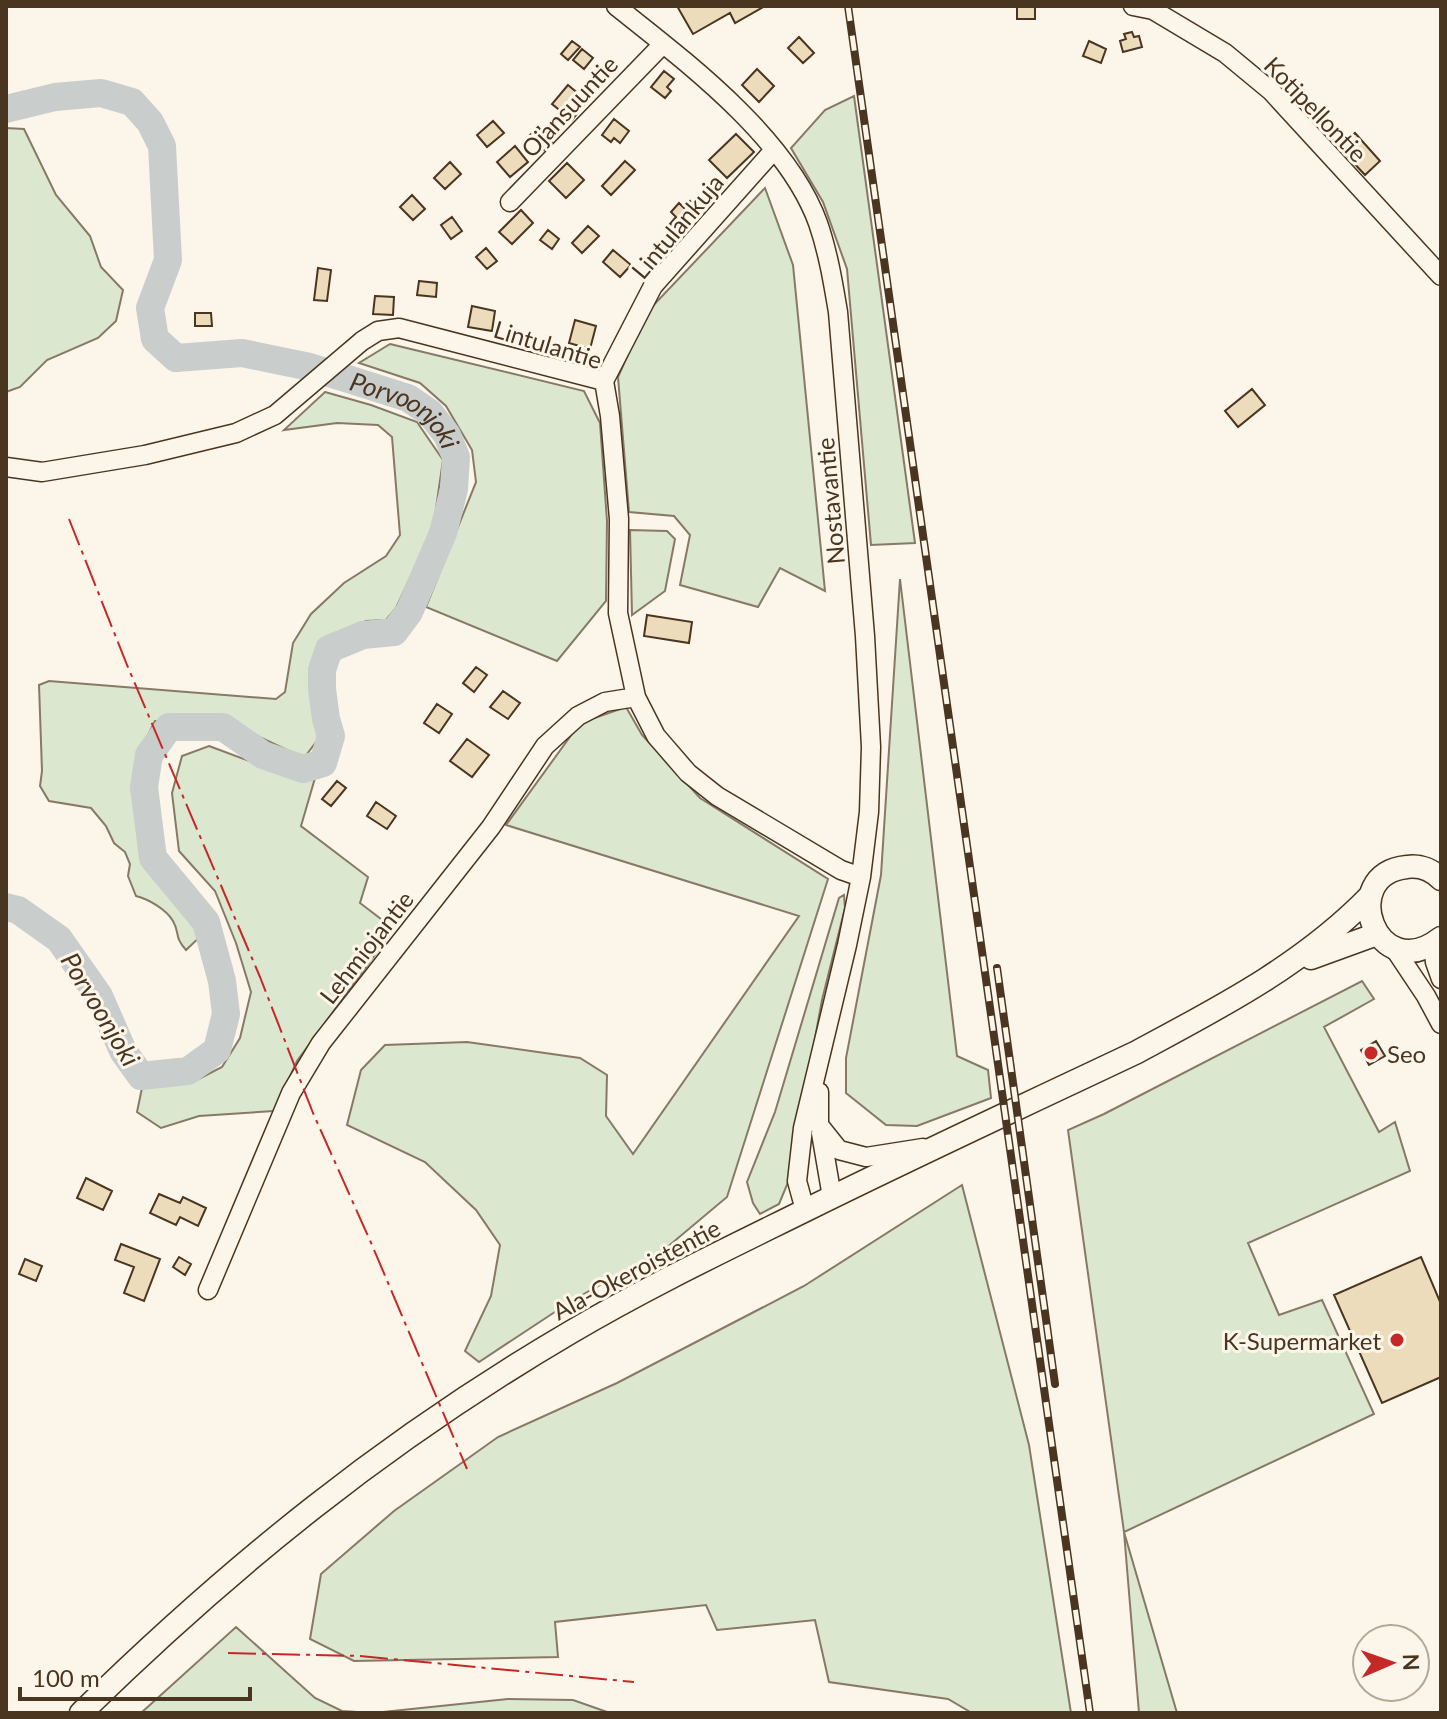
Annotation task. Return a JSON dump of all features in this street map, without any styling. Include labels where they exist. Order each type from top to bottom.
[{"type":"main road","name":"Ala-Okeroistentie","points":[[81,1713],[217,1584],[336,1488],[410,1435],[574,1330],[805,1210],[1135,1053],[1280,971],[1348,919],[1387,874],[1400,867],[1436,868]]},
{"type":"main road","points":[[1370,896],[1369,916],[1385,941]]},
{"type":"main road","name":"Ala-Okeroistentie","points":[[1280,971],[1385,941],[1418,950],[1437,941]]},
{"type":"street","name":"Nostavantie","points":[[616,6],[737,109],[774,150],[817,220],[830,266],[838,312],[863,606],[871,747],[869,812],[861,877],[803,1128],[797,1181],[805,1210]]},
{"type":"street","name":"Kotipellontie","points":[[1133,6],[1153,10],[1225,53],[1271,91],[1441,276]]},
{"type":"street","name":"Ojansuuntie","points":[[510,202],[663,44]]},
{"type":"street","name":"Lintulankuja","points":[[604,381],[653,286],[774,150]]},
{"type":"street","name":"Lintulantie","points":[[6,467],[42,472],[145,455],[236,433],[275,415],[378,331],[399,328],[604,381],[619,519],[618,613],[636,697],[656,736],[688,773],[717,796],[841,870],[861,877]]},
{"type":"street","name":"Lehmiojantie","points":[[208,1290],[291,1093],[321,1043],[491,827],[545,746],[578,716],[605,702],[636,697]]},
{"type":"street","points":[[1385,941],[1426,996],[1441,1024]]},
{"type":"street","points":[[1437,941],[1435,962],[1441,979]]},
{"type":"street","name":"Nostavantie","points":[[818,1073],[819,1125],[832,1197]]},
{"type":"street","points":[[819,1125],[839,1150],[866,1157],[946,1142]]},
{"type":"green space","points":[[854,96],[915,543],[871,545],[847,269],[823,202],[791,148],[825,110]]},
{"type":"green space","points":[[6,128],[24,129],[56,195],[90,236],[101,267],[123,290],[116,321],[98,338],[47,360],[20,387],[6,392]]},
{"type":"green space","points":[[765,188],[793,265],[825,591],[780,568],[758,607],[680,585],[690,535],[674,516],[629,512],[618,377],[647,312]]},
{"type":"green space","points":[[390,344],[584,391],[600,423],[607,521],[606,601],[557,661],[426,607],[476,482],[472,450],[446,406],[420,383],[359,363]]},
{"type":"green space","points":[[325,392],[417,422],[443,460],[433,529],[396,608],[386,620],[366,621],[322,641],[310,670],[322,734],[304,758],[230,723],[155,721],[144,743],[134,794],[145,856],[203,934],[186,950],[166,912],[136,896],[128,876],[130,864],[125,852],[114,843],[106,826],[91,808],[49,801],[40,786],[39,685],[49,681],[276,699],[285,692],[293,643],[311,614],[344,583],[386,556],[400,535],[392,437],[378,425],[337,423],[284,430]]},
{"type":"green space","points":[[630,530],[667,531],[675,539],[665,591],[632,615]]},
{"type":"green space","points":[[900,579],[957,1056],[988,1070],[991,1098],[917,1126],[886,1125],[846,1093],[846,1058],[881,875]]},
{"type":"green space","points":[[626,707],[642,735],[700,798],[828,879],[727,1197],[665,1249],[573,1300],[479,1362],[465,1351],[491,1296],[500,1245],[476,1210],[425,1162],[347,1125],[361,1070],[385,1045],[467,1042],[580,1058],[607,1075],[606,1116],[633,1154],[799,916],[506,825],[580,723]]},
{"type":"green space","points":[[209,746],[287,775],[315,778],[301,826],[368,877],[360,903],[394,929],[297,1061],[274,1111],[199,1116],[161,1128],[137,1112],[142,1088],[193,1082],[222,1067],[240,1038],[251,992],[215,891],[179,851],[172,793],[182,756]]},
{"type":"green space","points":[[844,895],[845,908],[822,1000],[789,1180],[779,1204],[760,1214],[747,1182],[775,1112],[839,898]]},
{"type":"green space","points":[[1362,981],[1374,999],[1324,1027],[1379,1132],[1395,1122],[1410,1171],[1248,1243],[1279,1315],[1322,1300],[1374,1414],[1124,1532],[1068,1130]]},
{"type":"green space","points":[[962,1185],[1029,1445],[1071,1713],[972,1713],[948,1699],[829,1682],[815,1620],[717,1630],[706,1605],[555,1622],[558,1657],[354,1661],[310,1639],[321,1574],[394,1511],[498,1437],[617,1383],[804,1286]]},
{"type":"green space","points":[[1124,1532],[1177,1713],[1139,1713]]},
{"type":"green space","points":[[236,1627],[315,1698],[342,1711],[373,1713],[141,1713]]},
{"type":"green space","points":[[508,1699],[573,1700],[610,1713],[373,1713]]},
{"type":"building","points":[[677,6],[765,6],[735,23],[730,13],[693,34]]},
{"type":"building","points":[[1017,7],[1035,7],[1035,19],[1017,19]]},
{"type":"building","points":[[1132,32],[1134,37],[1139,36],[1142,47],[1123,52],[1120,41],[1126,39],[1124,34]]},
{"type":"building","points":[[799,37],[814,53],[803,63],[788,48]]},
{"type":"building","points":[[572,41],[580,47],[568,60],[561,54]]},
{"type":"building","points":[[1089,41],[1106,49],[1101,63],[1083,56]]},
{"type":"building","points":[[582,49],[593,58],[584,69],[573,60]]},
{"type":"building","points":[[757,69],[774,86],[759,102],[742,85]]},
{"type":"building","points":[[664,71],[674,79],[667,87],[671,91],[665,98],[651,87]]},
{"type":"building","points":[[568,85],[587,101],[572,120],[552,104]]},
{"type":"building","points":[[614,119],[629,131],[620,143],[614,138],[611,142],[602,135]]},
{"type":"building","points":[[493,121],[504,133],[487,147],[477,135]]},
{"type":"building","points":[[538,127],[552,142],[544,150],[530,135]]},
{"type":"building","points":[[1355,133],[1380,161],[1365,175],[1339,147]]},
{"type":"building","points":[[736,134],[754,152],[727,178],[709,160]]},
{"type":"building","points":[[515,146],[528,162],[510,177],[497,162]]},
{"type":"building","points":[[625,161],[635,170],[611,195],[602,186]]},
{"type":"building","points":[[450,162],[461,174],[445,189],[434,178]]},
{"type":"building","points":[[567,163],[584,180],[566,198],[549,181]]},
{"type":"building","points":[[412,195],[425,209],[413,220],[400,207]]},
{"type":"building","points":[[690,201],[701,211],[681,234],[670,224],[676,217],[671,212],[679,203],[684,208]]},
{"type":"building","points":[[521,210],[533,223],[512,244],[499,232]]},
{"type":"building","points":[[452,217],[462,231],[451,239],[441,225]]},
{"type":"building","points":[[588,226],[599,236],[582,253],[572,243]]},
{"type":"building","points":[[548,230],[559,239],[552,249],[540,240]]},
{"type":"building","points":[[486,248],[497,261],[487,269],[476,257]]},
{"type":"building","points":[[613,250],[631,265],[620,277],[603,262]]},
{"type":"building","points":[[318,268],[331,270],[327,301],[314,300]]},
{"type":"building","points":[[419,281],[437,283],[436,297],[417,295]]},
{"type":"building","points":[[375,296],[394,297],[393,315],[373,314]]},
{"type":"building","points":[[472,306],[495,311],[492,331],[468,327]]},
{"type":"building","points":[[195,313],[211,313],[212,326],[195,326]]},
{"type":"building","points":[[575,320],[596,326],[590,349],[569,343]]},
{"type":"building","points":[[1252,389],[1265,405],[1238,427],[1225,411]]},
{"type":"building","points":[[647,615],[692,622],[689,643],[644,636]]},
{"type":"building","points":[[476,667],[487,675],[474,692],[463,683]]},
{"type":"building","points":[[503,691],[520,703],[508,719],[490,707]]},
{"type":"building","points":[[437,704],[452,714],[439,733],[424,723]]},
{"type":"building","points":[[467,739],[489,755],[472,777],[450,761]]},
{"type":"building","points":[[337,781],[346,788],[331,806],[322,799]]},
{"type":"building","points":[[376,802],[396,816],[387,829],[367,816]]},
{"type":"building","points":[[1376,1041],[1385,1056],[1369,1065],[1361,1050]]},
{"type":"building","points":[[86,1178],[112,1191],[103,1210],[77,1198]]},
{"type":"building","points":[[159,1194],[180,1203],[183,1197],[206,1208],[198,1226],[180,1217],[176,1225],[150,1213]]},
{"type":"building","points":[[121,1244],[160,1259],[144,1301],[124,1293],[134,1267],[115,1260]]},
{"type":"building","points":[[179,1257],[191,1264],[185,1275],[173,1267]]},
{"type":"building","name":"K-Supermarket","points":[[1421,1257],[1441,1304],[1441,1377],[1382,1403],[1334,1295]]},
{"type":"building","points":[[25,1259],[42,1266],[36,1281],[19,1274]]},
{"type":"waterway","name":"Porvoonjoki","points":[[6,109],[55,97],[101,93],[132,102],[150,122],[162,146],[168,260],[150,308],[155,339],[176,358],[242,353],[310,367],[408,398],[430,413],[447,435],[456,457],[454,489],[443,533],[409,612],[394,632],[363,635],[329,649],[322,670],[322,689],[331,736],[323,763],[303,769],[263,755],[223,727],[169,727],[149,755],[144,787],[153,858],[206,922],[222,981],[226,1014],[217,1050],[188,1071],[141,1076],[123,1051],[99,996],[59,939],[18,910],[6,907]]},
{"type":"railway","points":[[848,6],[1090,1713]]},
{"type":"railway","points":[[997,968],[1055,1384]]},
{"type":"power","points":[[69,519],[127,665],[260,977],[313,1113],[467,1469]]},
{"type":"power","points":[[228,1653],[360,1656],[634,1682]]},
{"type":"place","name":"Seo","points":[[1371,1053]]},
{"type":"place","name":"K-Supermarket","points":[[1397,1340]]}]
